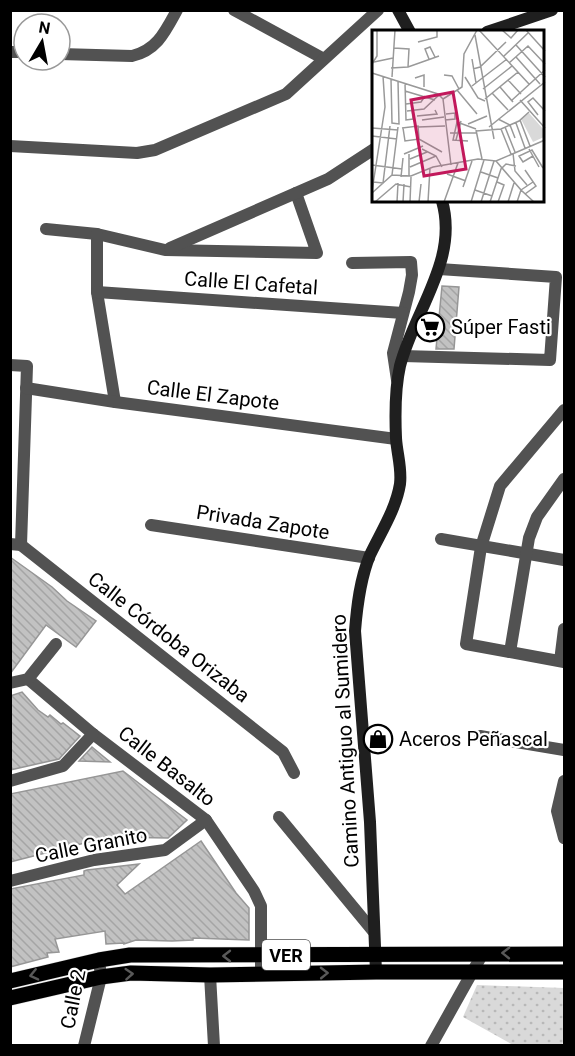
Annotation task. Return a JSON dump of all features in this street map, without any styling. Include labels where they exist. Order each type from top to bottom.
[{"type":"main road","points":[[398,10],[409,30]]},
{"type":"main road","points":[[494,30],[552,10]]},
{"type":"main road","name":"Camino Antiguo al Sumidero","points":[[376,972],[370,822],[355,631],[358,599],[369,558],[383,530],[400,485],[401,473],[396,439],[397,381],[403,356],[439,269],[446,225],[442,202]]},
{"type":"main road","name":"VER","points":[[10,981],[99,960],[130,956],[375,953],[564,954]]},
{"type":"main road","name":"VER","points":[[10,998],[101,977],[131,973],[210,975],[564,972]]},
{"type":"street","points":[[72,54],[132,56],[140,54],[155,45],[177,10]]},
{"type":"street","points":[[234,10],[324,60]]},
{"type":"street","points":[[10,146],[137,153],[155,150],[286,94],[378,10]]},
{"type":"street","points":[[165,250],[328,179],[372,150]]},
{"type":"street","points":[[46,230],[97,234],[165,250],[317,253],[296,193]]},
{"type":"street","points":[[97,234],[97,292],[115,402]]},
{"type":"street","points":[[352,263],[411,262],[410,292],[393,353],[397,381]]},
{"type":"street","points":[[403,356],[550,360],[556,277],[439,269]]},
{"type":"street","name":"Calle El Cafetal","points":[[97,292],[403,313]]},
{"type":"street","points":[[10,365],[27,366],[16,545]]},
{"type":"street","name":"Calle El Zapote","points":[[26,388],[396,439]]},
{"type":"street","points":[[564,410],[500,486],[482,547],[466,644],[562,662],[564,629]]},
{"type":"street","points":[[510,652],[525,554],[537,517],[564,479]]},
{"type":"street","name":"Privada Zapote","points":[[151,525],[369,558]]},
{"type":"street","points":[[441,539],[564,560]]},
{"type":"street","name":"Calle Córdoba Orizaba","points":[[16,545],[283,752],[294,773]]},
{"type":"street","points":[[10,683],[28,680],[56,644]]},
{"type":"street","name":"Calle Basalto","points":[[28,680],[93,734],[206,820],[254,891],[261,906],[261,974]]},
{"type":"street","points":[[10,781],[63,766],[93,734]]},
{"type":"street","points":[[480,736],[564,750]]},
{"type":"street","points":[[564,781],[557,810],[564,838]]},
{"type":"street","points":[[279,817],[374,931]]},
{"type":"street","name":"Calle Granito","points":[[10,881],[94,860],[165,850],[206,820]]},
{"type":"street","points":[[431,1046],[483,953]]},
{"type":"street","name":"Calle 2","points":[[84,1046],[101,977],[99,960]]},
{"type":"street","points":[[210,975],[213,1046]]},
{"type":"shaded area","points":[[477,985],[564,988],[564,1040],[562,1045],[513,1045],[463,1017]]},
{"type":"building","points":[[442,286],[459,287],[454,349],[436,349]]},
{"type":"building","points":[[10,557],[96,621],[76,647],[46,625],[10,674]]},
{"type":"building","points":[[22,692],[38,710],[48,717],[50,715],[61,724],[63,723],[80,736],[59,759],[10,770],[10,696]]},
{"type":"building","points":[[92,747],[110,762],[79,761]]},
{"type":"building","points":[[123,771],[187,820],[168,838],[108,837],[10,862],[10,794]]},
{"type":"building","points":[[201,841],[236,893],[249,908],[249,940],[193,938],[193,940],[136,940],[124,944],[106,944],[105,931],[55,939],[59,952],[47,953],[48,957],[10,967],[10,889],[84,875],[84,871],[87,870],[139,864],[117,885],[125,894]]},
{"type":"place","name":"Súper Fasti","points":[[430,327]]},
{"type":"place","name":"Aceros Peñascal","points":[[378,739]]}]
